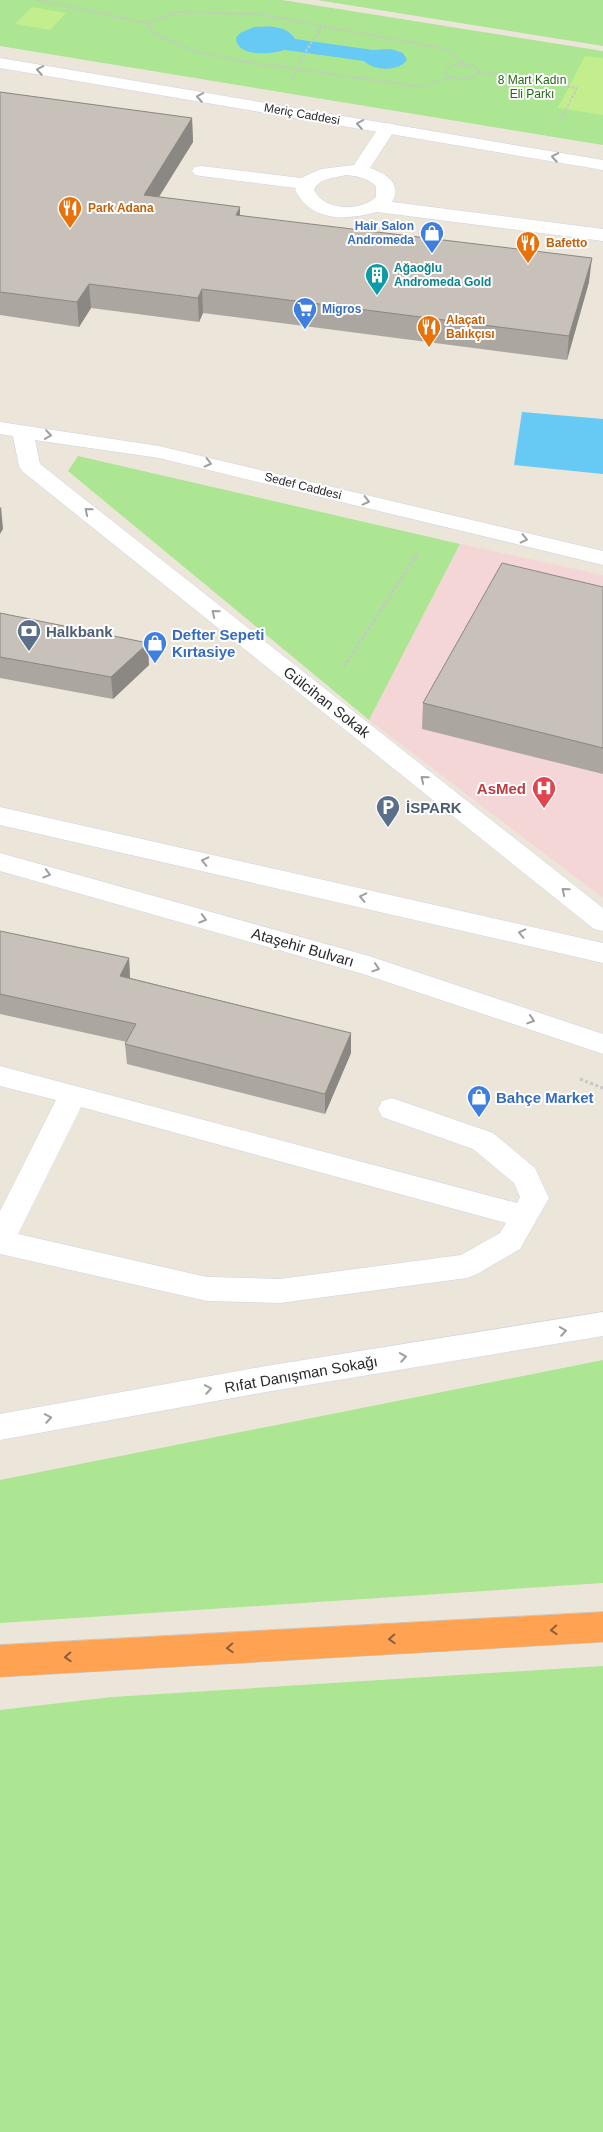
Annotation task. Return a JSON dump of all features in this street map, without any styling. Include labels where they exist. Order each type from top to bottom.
[{"type":"highway","points":[[0,1661],[603,1627]]},
{"type":"street","name":"Meriç Caddesi","points":[[0,63],[603,165]]},
{"type":"street","points":[[359,171],[387,128]]},
{"type":"street","points":[[376,206],[384,200],[388,193],[387,186],[372,174],[359,171],[333,170],[311,178],[306,184],[304,191],[306,198],[312,204],[322,208],[350,212],[376,206],[603,234]]},
{"type":"street","points":[[201,171],[306,184]]},
{"type":"street","name":"Sedef Caddesi","points":[[0,428],[158,452],[603,558]]},
{"type":"street","name":"Gülcihan Sokak","points":[[23,432],[30,466],[603,922]]},
{"type":"street","points":[[0,816],[603,953]]},
{"type":"street","name":"Ataşehir Bulvarı","points":[[0,862],[369,966],[603,1044]]},
{"type":"street","points":[[0,1076],[524,1216]]},
{"type":"street","points":[[73,1094],[0,1241],[207,1289],[280,1291],[467,1266],[510,1241],[535,1198],[526,1176],[483,1141],[392,1108]]},
{"type":"street","name":"Rıfat Danışman Sokağı","points":[[0,1427],[266,1379],[603,1324]]},
{"type":"path","points":[[37,0],[147,23],[176,12],[258,14],[446,49],[464,64]]},
{"type":"path","points":[[147,23],[153,33],[194,51],[240,61],[422,87],[451,77]]},
{"type":"path","points":[[296,68],[323,26]]},
{"type":"path","points":[[479,72],[471,78],[461,79],[451,77],[446,73],[447,68],[464,64],[473,66],[479,72],[577,88],[564,112]]},
{"type":"path","points":[[324,699],[440,519]]},
{"type":"shaded area","name":"AsMed","points":[[460,544],[603,575],[603,898],[369,720]]},
{"type":"green space","name":"8 Mart Kadın Eli Parkı","points":[[0,0],[282,0],[603,51],[603,145],[0,46]]},
{"type":"green space","points":[[317,0],[603,0],[603,46]]},
{"type":"green space","points":[[32,7],[66,13],[50,30],[15,24]]},
{"type":"green space","points":[[585,56],[603,58],[603,115],[558,108]]},
{"type":"green space","points":[[78,456],[460,544],[369,720],[68,471]]},
{"type":"green space","points":[[603,1360],[603,1583],[0,1623],[0,1480]]},
{"type":"green space","points":[[603,1666],[603,2132],[0,2132],[0,1710],[112,1697]]},
{"type":"water","points":[[254,27],[282,29],[292,34],[295,39],[373,50],[391,49],[403,53],[407,60],[398,67],[386,69],[374,67],[364,61],[285,50],[272,53],[249,52],[242,49],[236,38],[240,33]]},
{"type":"water","points":[[522,412],[603,419],[603,474],[514,465]]},
{"type":"building","points":[[0,92],[192,118],[144,195],[240,207],[236,215],[592,258],[569,336],[202,289],[198,298],[89,284],[77,302],[0,292]]},
{"type":"building","points":[[502,563],[603,587],[603,748],[423,703]]},
{"type":"building","points":[[0,613],[148,643],[111,677],[0,657]]},
{"type":"building","points":[[0,931],[129,958],[120,976],[351,1033],[325,1094],[125,1044],[136,1024],[0,994]]},
{"type":"place","name":"Park Adana","points":[[70,229]]},
{"type":"place","name":"Hair Salon Andromeda","points":[[432,254]]},
{"type":"place","name":"Bafetto","points":[[528,264]]},
{"type":"place","name":"Ağaoğlu Andromeda Gold","points":[[377,296]]},
{"type":"place","name":"Migros","points":[[305,330]]},
{"type":"place","name":"Alaçatı Balıkçısı","points":[[429,348]]},
{"type":"place","name":"Halkbank","points":[[29,652]]},
{"type":"place","name":"Defter Sepeti Kırtasiye","points":[[155,664]]},
{"type":"place","name":"AsMed","points":[[544,809]]},
{"type":"place","name":"İSPARK","points":[[388,828]]},
{"type":"place","name":"Bahçe Market","points":[[479,1118]]}]
